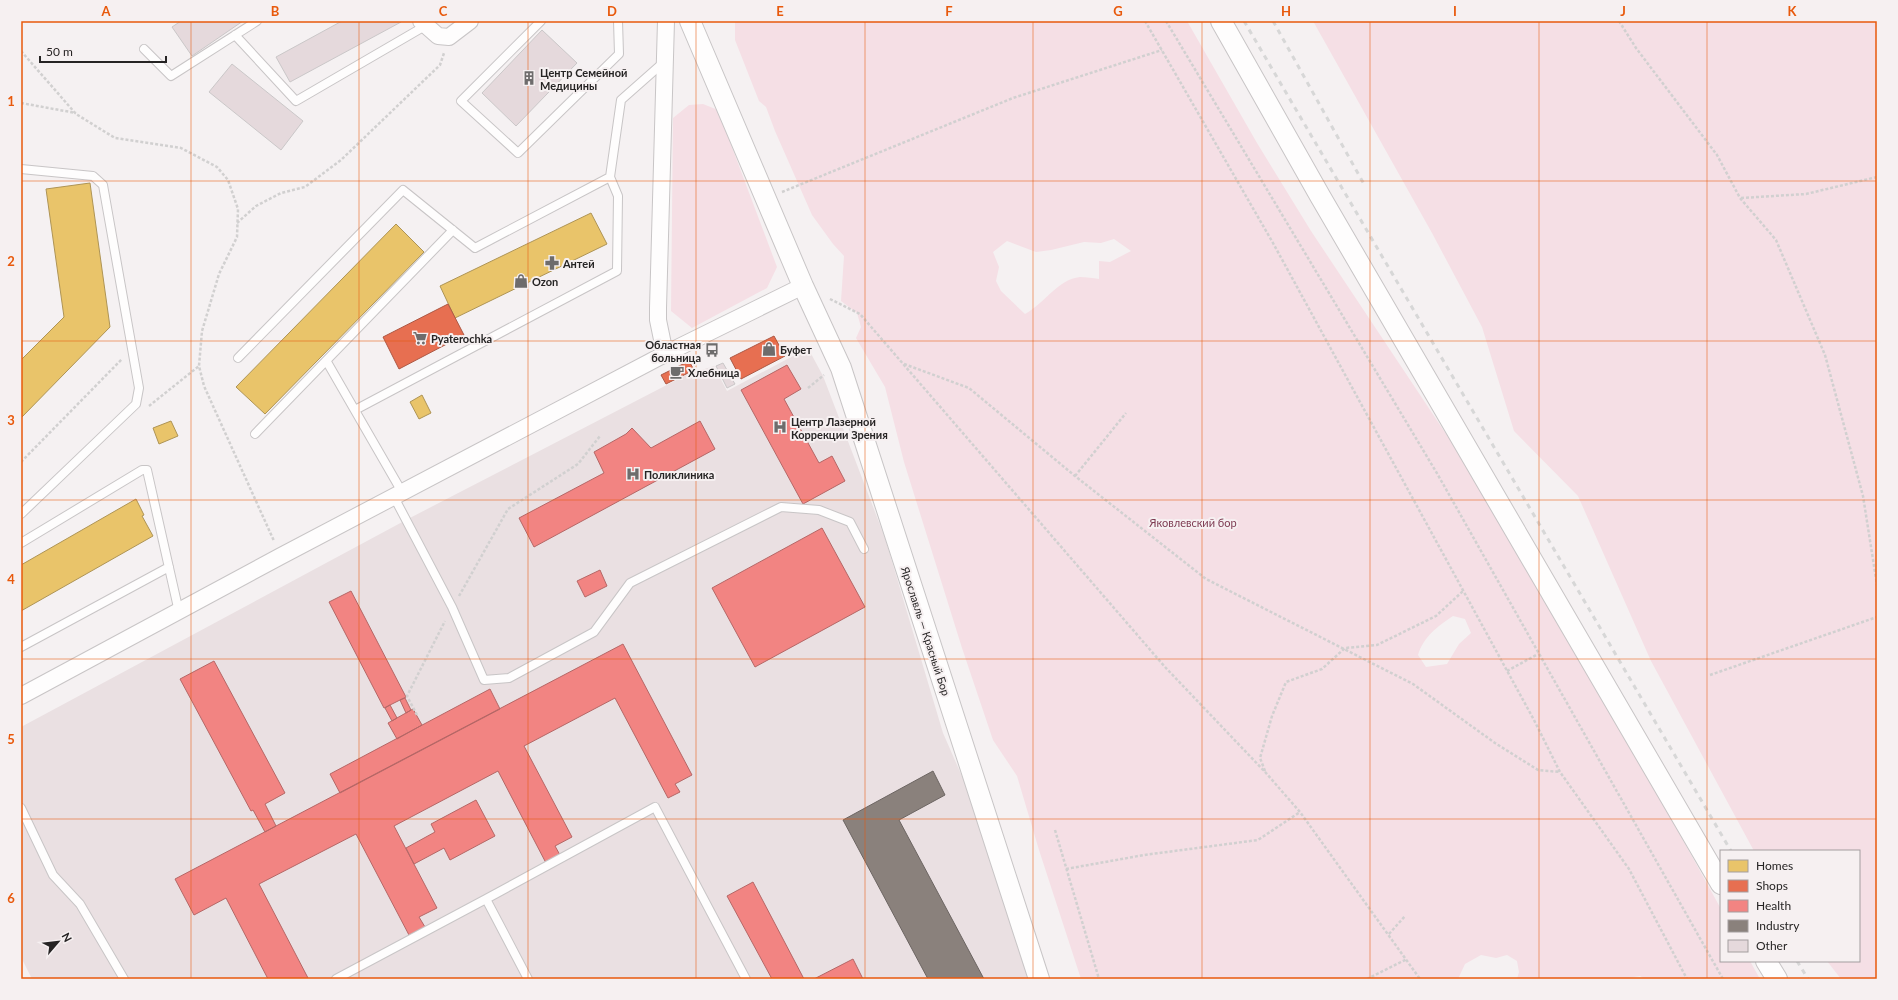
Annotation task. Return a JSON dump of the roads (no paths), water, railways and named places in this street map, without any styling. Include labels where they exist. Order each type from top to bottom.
[{"type":"street","points":[[423,24],[438,36],[449,37],[470,21]]},
{"type":"street","points":[[665,354],[658,320],[658,308],[666,21]]},
{"type":"street","name":"Ярославль — Красный Бор","points":[[690,21],[803,286],[841,368],[1039,979]]},
{"type":"street","points":[[1221,21],[1332,217],[1720,882]]},
{"type":"street","points":[[21,696],[180,612],[281,556],[665,354],[803,286]]},
{"type":"street","points":[[1767,962],[1777,979]]},
{"type":"lane","points":[[144,49],[170,76],[257,21]]},
{"type":"lane","points":[[541,21],[462,100],[518,153],[620,54],[618,21]]},
{"type":"lane","points":[[235,35],[296,101],[423,24]]},
{"type":"lane","points":[[355,410],[617,271],[618,196],[610,177],[621,100],[665,62]]},
{"type":"lane","points":[[21,169],[93,176],[103,185],[140,388],[136,404],[21,514]]},
{"type":"lane","points":[[238,358],[403,190],[475,248],[610,177]]},
{"type":"lane","points":[[255,434],[327,362],[453,230]]},
{"type":"lane","points":[[327,362],[355,410],[398,495],[452,607],[484,680],[509,678],[594,632],[630,583],[781,507],[819,510],[850,522],[864,549]]},
{"type":"lane","points":[[21,542],[142,470],[146,470],[180,612]]},
{"type":"lane","points":[[21,647],[169,566]]},
{"type":"lane","points":[[336,979],[655,807],[746,979]]},
{"type":"lane","points":[[21,808],[53,875],[80,904],[124,979]]},
{"type":"lane","points":[[486,898],[528,979]]},
{"type":"railway","points":[[1244,21],[1730,850]]},
{"type":"railway","points":[[1273,21],[1365,186]]},
{"type":"railway","points":[[1798,962],[1808,979]]},
{"type":"place","name":"Центр Семейной Медицины","points":[[529,78]]},
{"type":"place","name":"Антей","points":[[552,263]]},
{"type":"place","name":"Ozon","points":[[521,281]]},
{"type":"place","name":"Pyaterochka","points":[[420,338]]},
{"type":"place","name":"Буфет","points":[[769,349]]},
{"type":"place","name":"Областная больница","points":[[712,350]]},
{"type":"place","name":"Хлебница","points":[[677,372]]},
{"type":"place","name":"Центр Лазерной Коррекции Зрения","points":[[780,427]]},
{"type":"place","name":"Поликлиника","points":[[633,474]]},
{"type":"park label","name":"Яковлевский бор","points":[[1193,522]]}]
